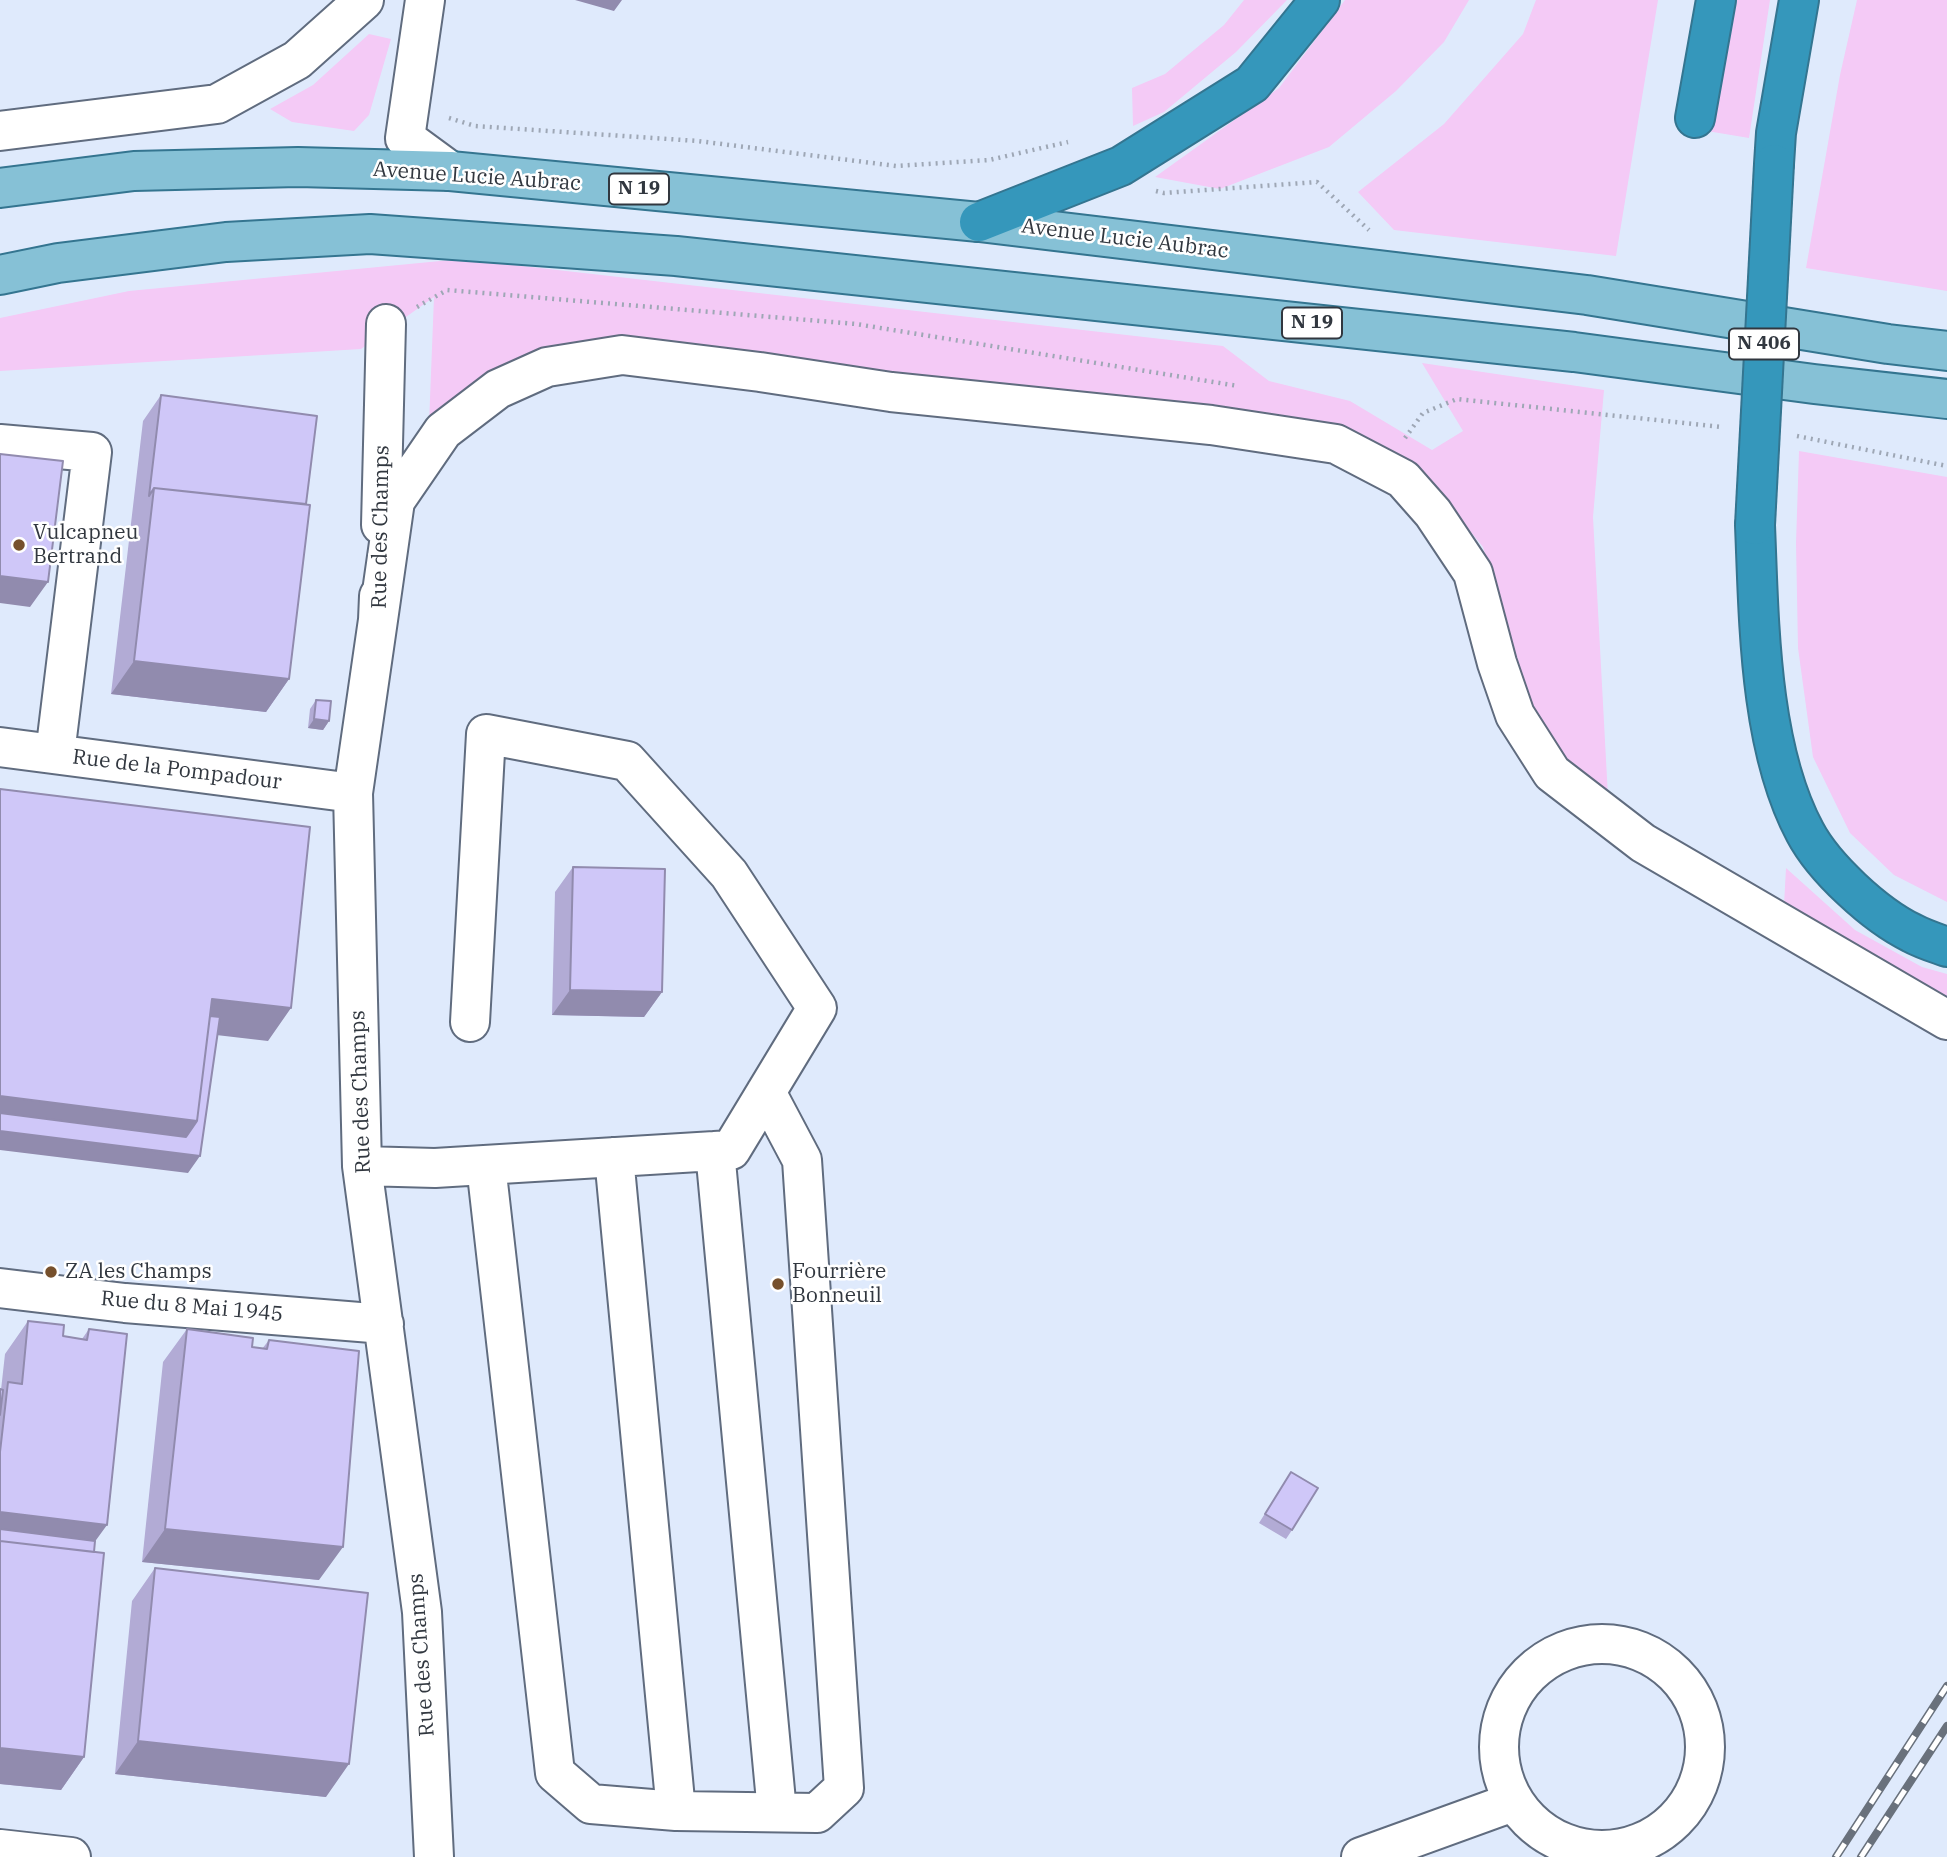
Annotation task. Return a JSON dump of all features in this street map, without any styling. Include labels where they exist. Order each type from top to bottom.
[{"type":"highway","points":[[979,222],[1121,166],[1252,83],[1320,0]]},
{"type":"highway","points":[[1695,118],[1716,0]]},
{"type":"highway","name":"N 406","points":[[1799,0],[1773,164],[1755,525],[1757,588],[1768,712],[1778,762],[1806,834],[1846,882],[1885,916],[1912,933],[1947,947]]},
{"type":"main road","name":"Avenue Lucie Aubrac","points":[[0,188],[134,172],[298,167],[450,171],[979,222],[1587,295],[1888,344],[1947,351]]},
{"type":"main road","name":"N 19","points":[[0,275],[58,263],[226,242],[370,234],[676,256],[787,267],[1560,350],[1947,399]]},
{"type":"street","points":[[0,131],[217,104],[297,60],[364,0]]},
{"type":"street","points":[[425,0],[405,138],[450,171]]},
{"type":"street","name":"Rue des Champs","points":[[386,324],[379,620],[353,793],[362,1166],[422,1612],[434,1857]]},
{"type":"street","points":[[379,620],[395,501],[443,431],[498,389],[547,367],[622,355],[760,372],[891,393],[1211,425],[1336,444],[1403,479],[1440,523],[1473,573],[1497,663],[1515,715],[1552,773],[1643,843],[1947,1020]]},
{"type":"street","points":[[0,444],[92,452],[55,754]]},
{"type":"street","points":[[362,1166],[435,1168],[731,1150],[817,1007],[729,874],[627,761],[486,734],[470,1022]]},
{"type":"street","name":"Rue de la Pompadour","points":[[0,747],[353,793]]},
{"type":"street","points":[[486,1165],[555,1773],[590,1804],[676,1811],[817,1813],[844,1788],[802,1160],[766,1092]]},
{"type":"street","points":[[715,1151],[776,1812]]},
{"type":"street","points":[[614,1157],[676,1811]]},
{"type":"street","name":"Rue du 8 Mai 1945","points":[[0,1288],[125,1303],[384,1324]]},
{"type":"street","points":[[1618,1644],[1649,1654],[1676,1675],[1696,1702],[1705,1734],[1703,1768],[1691,1800],[1668,1827],[1637,1844],[1602,1851],[1568,1845],[1536,1828],[1513,1802],[1500,1771],[1498,1737],[1507,1705],[1525,1676],[1552,1656],[1584,1645],[1618,1644]]},
{"type":"street","points":[[1361,1857],[1513,1802]]},
{"type":"street","points":[[0,1849],[71,1857]]},
{"type":"path","points":[[386,324],[447,290],[856,324],[1242,387]]},
{"type":"path","points":[[1404,440],[1423,413],[1457,399],[1731,428]]},
{"type":"path","points":[[1786,434],[1947,466]]},
{"type":"shaded area","points":[[1244,0],[1287,0],[1236,52],[1164,112],[1133,126],[1132,88],[1165,74],[1224,25]]},
{"type":"shaded area","points":[[1345,0],[1469,0],[1444,42],[1396,91],[1329,147],[1220,189],[1155,177],[1279,88]]},
{"type":"shaded area","points":[[1536,0],[1658,0],[1616,256],[1394,230],[1358,192],[1444,124],[1523,34]]},
{"type":"shaded area","points":[[1730,0],[1770,0],[1749,138],[1701,130]]},
{"type":"shaded area","points":[[1857,0],[1947,0],[1947,291],[1806,268],[1840,75]]},
{"type":"shaded area","points":[[369,34],[391,39],[369,115],[354,131],[292,122],[270,109],[313,85]]},
{"type":"shaded area","points":[[461,259],[1223,346],[1269,381],[1350,401],[1432,450],[1463,431],[1422,363],[1604,390],[1593,517],[1608,797],[1557,756],[1528,702],[1483,547],[1423,473],[1399,458],[1265,417],[583,341],[504,368],[429,424],[434,297],[361,349],[0,371],[0,318],[129,291]]},
{"type":"shaded area","points":[[1799,451],[1947,477],[1947,902],[1894,875],[1850,833],[1813,757],[1798,648],[1796,543]]},
{"type":"shaded area","points":[[1786,868],[1855,930],[1922,967],[1947,974],[1947,996],[1784,905]]},
{"type":"building","points":[[161,395],[317,416],[306,504],[154,488],[149,496]]},
{"type":"building","points":[[0,454],[63,461],[48,582],[0,576]]},
{"type":"building","points":[[154,488],[310,505],[289,679],[134,661]]},
{"type":"building","points":[[316,700],[331,701],[329,721],[314,719]]},
{"type":"building","points":[[0,789],[310,827],[291,1008],[212,999],[197,1121],[0,1096]]},
{"type":"building","points":[[573,867],[665,869],[662,992],[570,990]]},
{"type":"building","points":[[210,1016],[220,1017],[200,1156],[0,1131],[0,1113],[186,1137],[197,1121]]},
{"type":"building","points":[[28,1321],[64,1325],[63,1336],[87,1340],[89,1329],[127,1334],[107,1525],[0,1512],[0,1452],[8,1382],[22,1384]]},
{"type":"building","points":[[187,1329],[253,1338],[252,1347],[267,1349],[269,1340],[359,1351],[343,1547],[165,1529]]},
{"type":"building","points":[[0,1389],[3,1390],[0,1415]]},
{"type":"building","points":[[1291,1472],[1318,1488],[1292,1530],[1265,1514]]},
{"type":"building","points":[[0,1529],[95,1541],[94,1552],[0,1541]]},
{"type":"building","points":[[0,1541],[104,1553],[84,1757],[0,1748]]},
{"type":"building","points":[[155,1568],[368,1593],[349,1764],[138,1741]]},
{"type":"railway","points":[[1836,1857],[1947,1686]]},
{"type":"railway","points":[[1861,1857],[1947,1726]]},
{"type":"place","name":"Vulcapneu Bertrand","points":[[19,545]]},
{"type":"place","name":"ZA les Champs","points":[[51,1272]]},
{"type":"place","name":"Fourrière Bonneuil","points":[[778,1284]]}]
